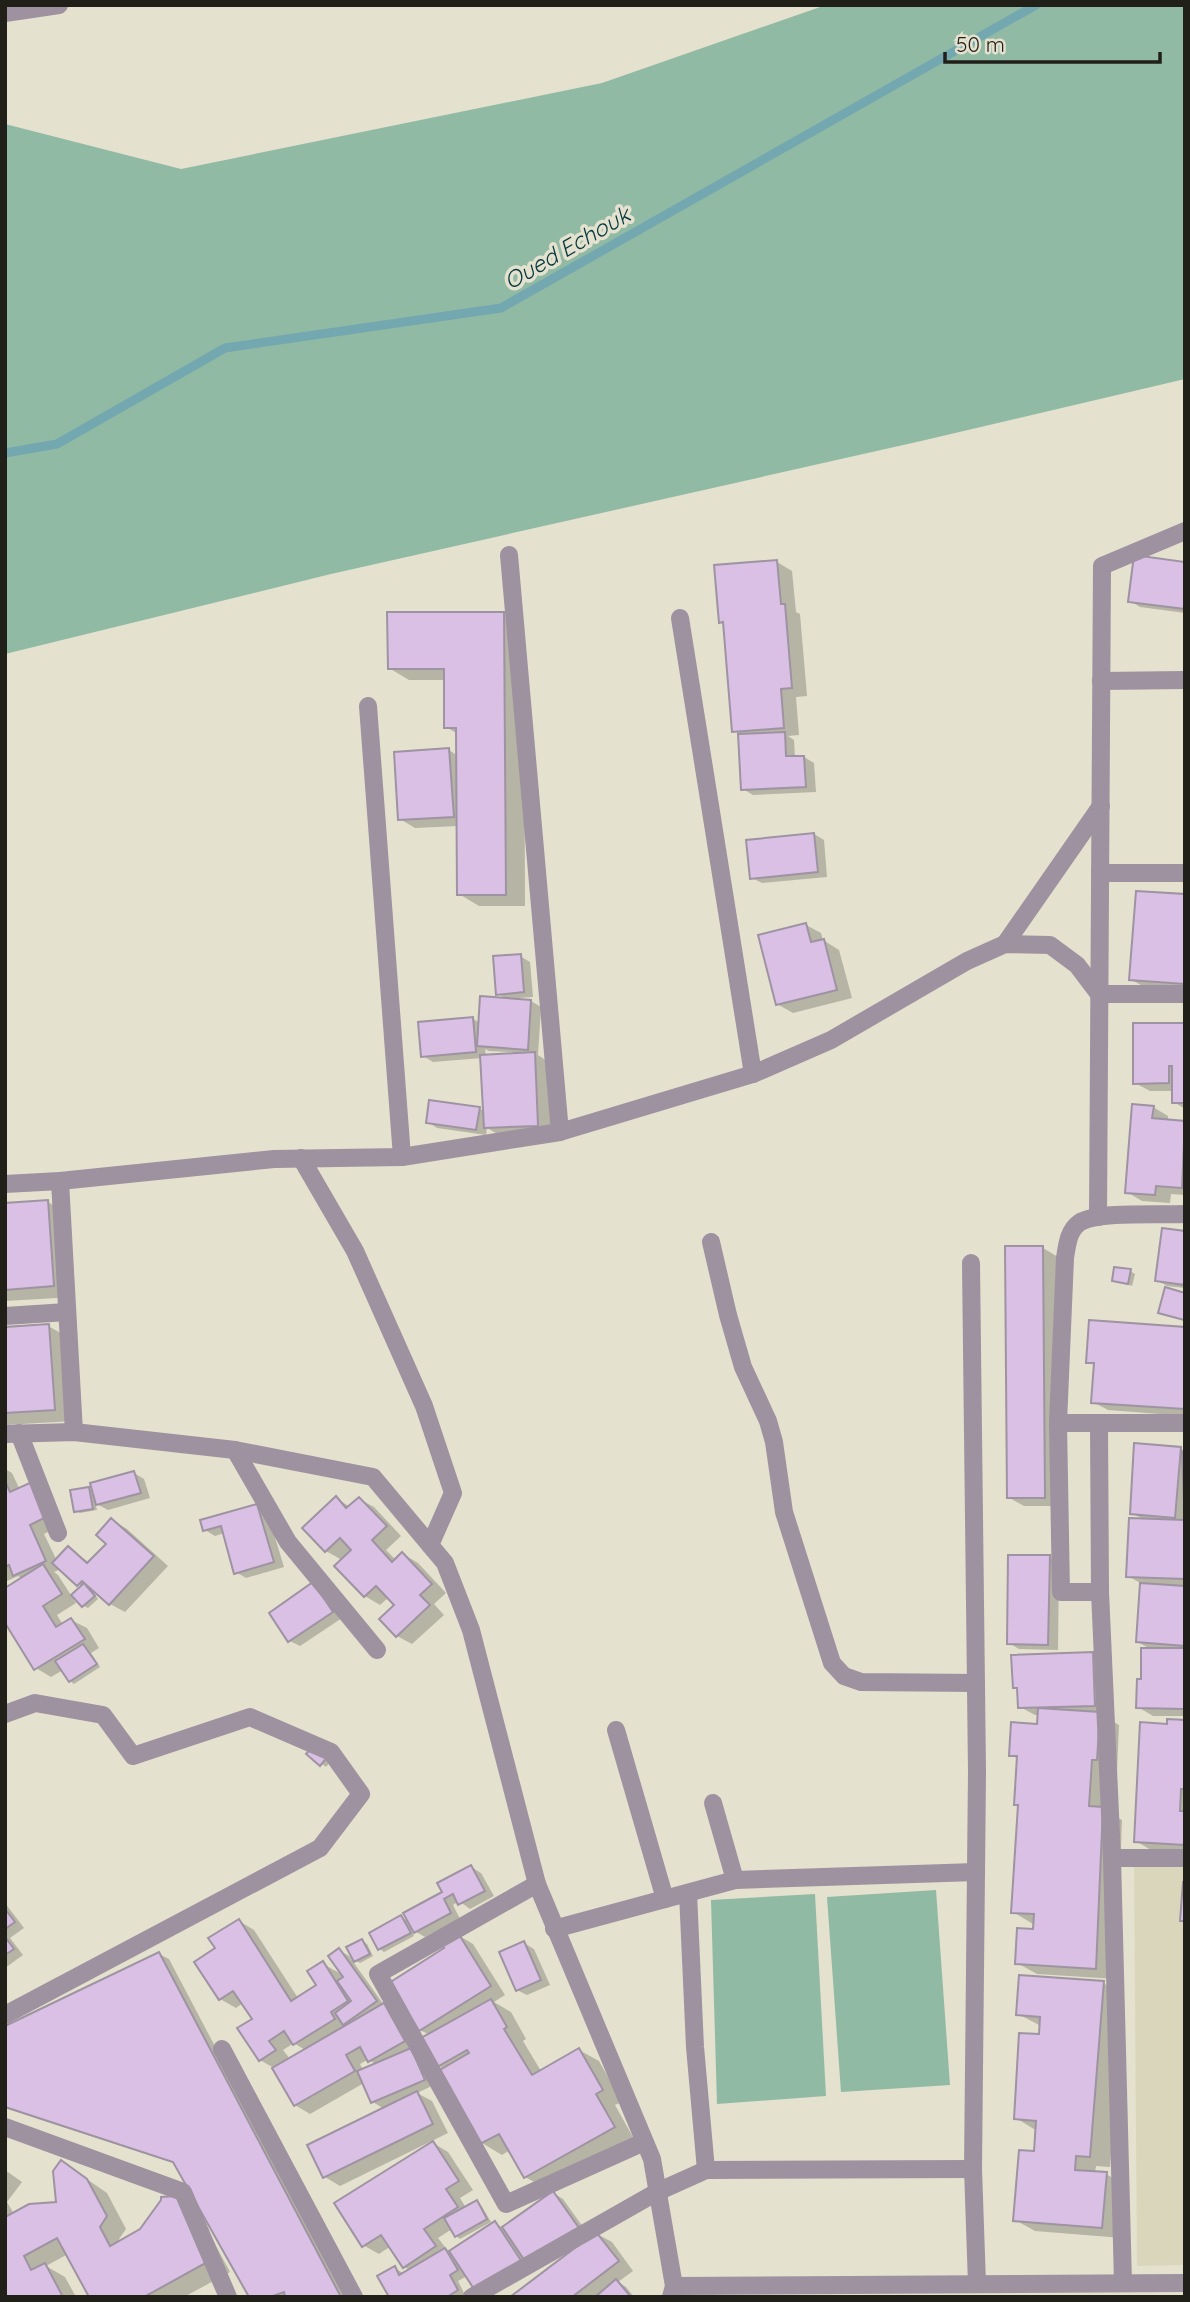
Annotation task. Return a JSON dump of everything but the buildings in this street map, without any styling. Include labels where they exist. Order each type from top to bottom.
[{"type":"street","points":[[5,13],[59,5]]},
{"type":"street","points":[[1098,1217],[1102,566],[1185,531]]},
{"type":"street","points":[[509,555],[560,1132]]},
{"type":"street","points":[[680,618],[753,1074]]},
{"type":"street","points":[[1101,681],[1185,680]]},
{"type":"street","points":[[368,706],[402,1157]]},
{"type":"street","points":[[1005,944],[1101,806]]},
{"type":"street","points":[[1100,873],[1185,873]]},
{"type":"street","points":[[5,1184],[60,1181],[274,1159],[402,1157],[560,1132],[753,1074],[831,1040],[967,961],[1005,944],[1050,945],[1077,965],[1099,994]]},
{"type":"street","points":[[1099,994],[1185,993]]},
{"type":"street","points":[[301,1158],[355,1251],[424,1406],[453,1493],[430,1545]]},
{"type":"street","points":[[60,1181],[74,1432]]},
{"type":"street","points":[[1100,1592],[1061,1592],[1058,1423],[1068,1237],[1079,1223],[1098,1217],[1185,1214]]},
{"type":"street","points":[[711,1242],[743,1367],[768,1421],[774,1442],[784,1512],[832,1663],[844,1676],[860,1682],[976,1683]]},
{"type":"street","points":[[971,1263],[976,1683],[973,2169],[977,2284]]},
{"type":"street","points":[[5,1316],[67,1312]]},
{"type":"street","points":[[1058,1423],[1185,1423]]},
{"type":"street","points":[[1099,1423],[1100,1592],[1112,1858],[1123,2283]]},
{"type":"street","points":[[58,1533],[12,1434],[74,1432],[235,1450],[373,1477],[430,1545],[444,1563],[471,1630],[537,1884],[652,2159],[672,2291],[851,2291],[977,2284],[1185,2283]]},
{"type":"street","points":[[235,1450],[288,1542],[377,1650]]},
{"type":"street","points":[[5,1714],[35,1703],[103,1715],[133,1756],[250,1717],[331,1752],[361,1794],[320,1848],[5,2015]]},
{"type":"street","points":[[616,1730],[665,1899]]},
{"type":"street","points":[[713,1803],[734,1880]]},
{"type":"street","points":[[1112,1858],[1185,1857]]},
{"type":"street","points":[[554,1928],[734,1880],[976,1872]]},
{"type":"street","points":[[537,1884],[378,1974],[506,2204],[644,2142]]},
{"type":"street","points":[[688,1893],[695,2047],[706,2170]]},
{"type":"street","points":[[222,2049],[354,2297]]},
{"type":"street","points":[[5,2127],[183,2192],[228,2297]]},
{"type":"street","points":[[472,2297],[657,2192],[706,2170],[973,2169]]},
{"type":"shaded area","points":[[1134,1865],[1185,1865],[1185,2265],[1137,2266]]},
{"type":"green space","points":[[826,5],[1185,5],[1185,379],[331,574],[5,654],[5,124],[181,169],[602,83]]},
{"type":"green space","points":[[936,1890],[950,2085],[841,2092],[827,1897]]},
{"type":"green space","points":[[815,1894],[826,2096],[717,2104],[711,1900]]},
{"type":"waterway","name":"Oued Echouk","points":[[5,453],[57,444],[225,348],[501,308],[1036,5]]}]
